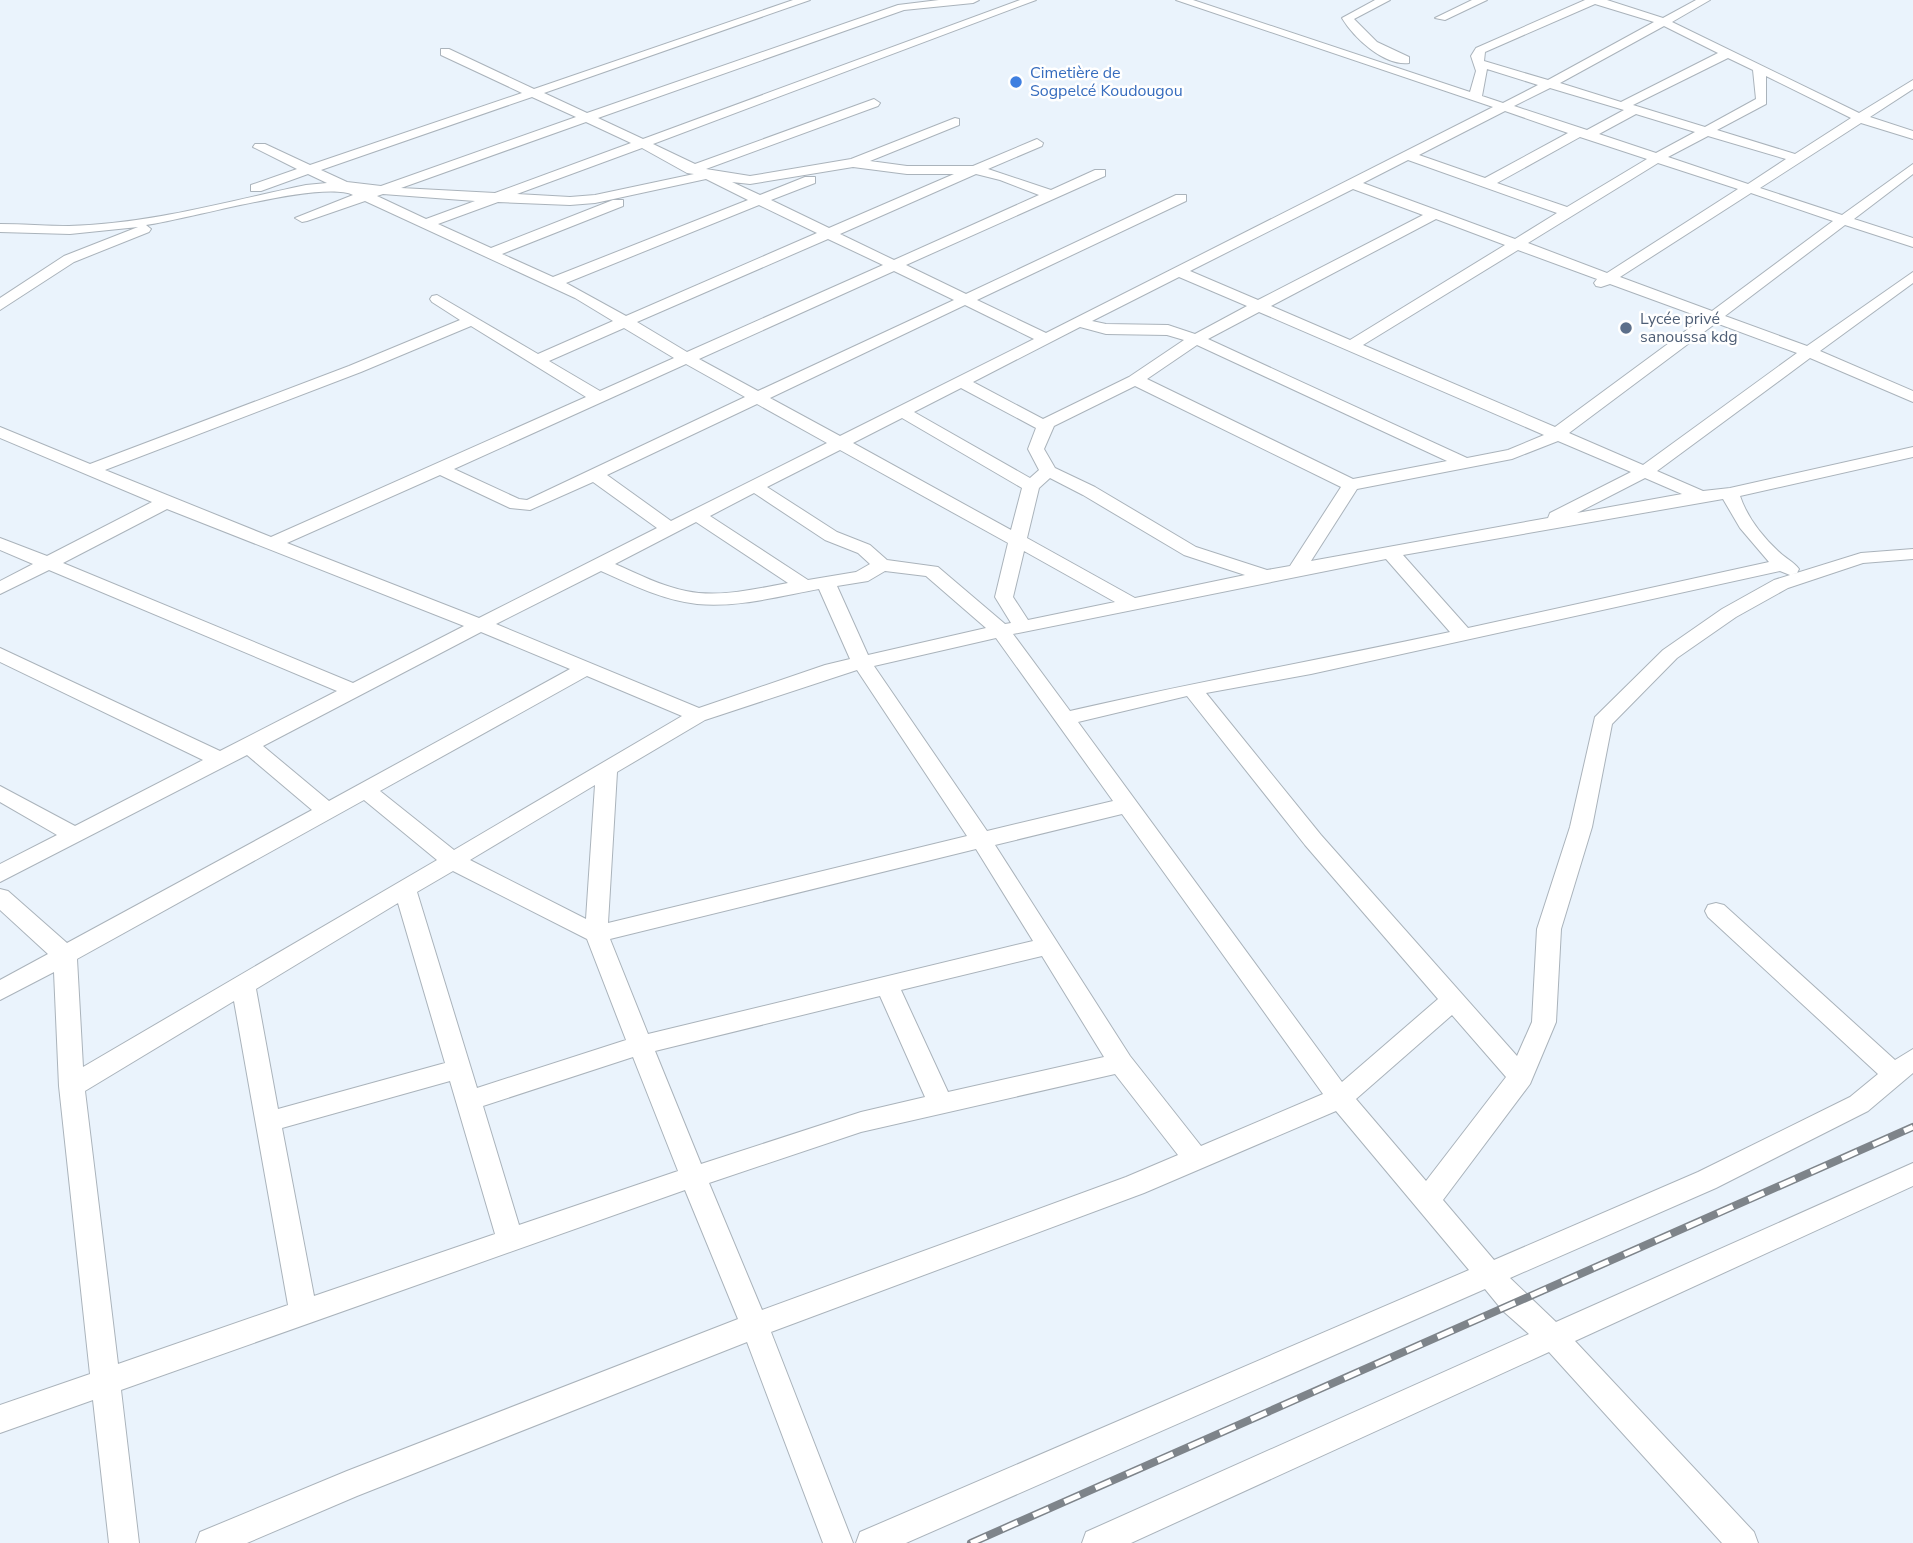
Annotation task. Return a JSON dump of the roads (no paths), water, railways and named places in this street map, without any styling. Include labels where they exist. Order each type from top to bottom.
[{"type":"street","points":[[0,305],[69,259],[180,215],[307,169],[804,0]]},
{"type":"street","points":[[302,218],[902,7],[973,0]]},
{"type":"street","points":[[425,225],[1030,0]]},
{"type":"street","points":[[1182,0],[1913,243]]},
{"type":"street","points":[[1384,0],[1348,18],[1353,28],[1382,52],[1405,60],[1410,76]]},
{"type":"street","points":[[1441,19],[1481,0]]},
{"type":"street","points":[[1475,97],[1482,71],[1477,56],[1480,50],[1594,0],[1662,21],[1860,118],[1913,135]]},
{"type":"street","points":[[0,874],[600,564],[1549,84],[1701,0]]},
{"type":"street","points":[[446,52],[1045,338]]},
{"type":"street","points":[[1486,183],[1583,134],[1728,53]]},
{"type":"street","points":[[1479,63],[1795,158]]},
{"type":"street","points":[[1351,346],[1657,158],[1762,100],[1759,69]]},
{"type":"street","points":[[1604,281],[1911,87]]},
{"type":"street","points":[[0,228],[70,230],[180,215],[306,189],[344,186],[570,201],[595,199],[701,172],[874,103]]},
{"type":"street","points":[[552,283],[955,122]]},
{"type":"street","points":[[537,360],[1037,143]]},
{"type":"street","points":[[260,147],[552,283],[1133,604]]},
{"type":"street","points":[[1406,155],[1570,213]]},
{"type":"street","points":[[701,172],[750,180],[853,163],[907,170],[974,170],[1004,177],[1051,195]]},
{"type":"street","points":[[1135,380],[1351,485],[1512,454],[1545,442],[1557,434],[1913,168]]},
{"type":"street","points":[[271,543],[440,470],[1100,173]]},
{"type":"street","points":[[489,254],[669,181]]},
{"type":"street","points":[[1350,183],[1518,245],[1604,281],[1807,351],[1911,394]]},
{"type":"street","points":[[440,470],[522,506],[1181,198]]},
{"type":"street","points":[[1267,576],[1189,551],[1089,491],[1048,471],[1036,449],[1047,423],[1135,380],[1196,338],[1435,214]]},
{"type":"street","points":[[1177,271],[1701,496]]},
{"type":"street","points":[[1534,528],[1644,472],[1913,276]]},
{"type":"street","points":[[437,299],[599,398]]},
{"type":"street","points":[[90,470],[355,369],[472,320]]},
{"type":"street","points":[[1076,322],[1107,330],[1168,330],[1196,338],[1465,463]]},
{"type":"street","points":[[960,381],[1045,428]]},
{"type":"street","points":[[901,411],[1031,486]]},
{"type":"street","points":[[0,432],[166,502],[481,625],[698,715]]},
{"type":"street","points":[[72,1086],[698,715],[832,669],[1012,629],[1390,552],[1730,493],[1913,452]]},
{"type":"street","points":[[1048,471],[1031,486],[1004,597],[1012,629],[1065,719],[1340,1098],[1513,1302],[1553,1337],[1743,1543]]},
{"type":"street","points":[[594,474],[670,529]]},
{"type":"street","points":[[1296,570],[1351,485]]},
{"type":"street","points":[[754,486],[831,536],[864,548],[882,565],[931,572],[1012,629]]},
{"type":"street","points":[[1730,493],[1733,507],[1782,565],[1805,575]]},
{"type":"street","points":[[0,588],[166,502]]},
{"type":"street","points":[[697,515],[805,586]]},
{"type":"street","points":[[0,543],[354,691]]},
{"type":"street","points":[[1390,552],[1463,634]]},
{"type":"street","points":[[1428,1199],[1521,1077],[1544,1022],[1549,929],[1581,827],[1602,722],[1670,654],[1729,612],[1781,584],[1805,575],[1861,558],[1913,554]]},
{"type":"street","points":[[600,564],[656,588],[689,598],[710,598],[826,583],[861,577],[882,565]]},
{"type":"street","points":[[1065,719],[1192,689],[1311,668],[1782,565]]},
{"type":"street","points":[[826,583],[862,663],[982,841],[1121,1063],[1196,1159]]},
{"type":"street","points":[[0,654],[221,760]]},
{"type":"street","points":[[0,991],[585,669]]},
{"type":"street","points":[[1192,689],[1313,839],[1521,1077]]},
{"type":"street","points":[[248,746],[327,811]]},
{"type":"street","points":[[607,769],[596,934],[755,1326],[838,1543]]},
{"type":"street","points":[[365,790],[453,861],[596,934],[1128,806]]},
{"type":"street","points":[[0,793],[75,835]]},
{"type":"street","points":[[405,889],[510,1240]]},
{"type":"street","points":[[0,897],[65,956],[72,1086],[124,1543]]},
{"type":"street","points":[[871,1543],[1707,1180],[1859,1104],[1904,1067],[1716,911]]},
{"type":"street","points":[[468,1101],[640,1045],[1047,946]]},
{"type":"street","points":[[243,985],[303,1312]]},
{"type":"street","points":[[887,985],[942,1104]]},
{"type":"street","points":[[211,1543],[347,1485],[755,1326],[1135,1185],[1340,1098],[1452,1001]]},
{"type":"street","points":[[0,1419],[510,1240],[861,1122],[1121,1063]]},
{"type":"street","points":[[268,1122],[459,1069]]},
{"type":"street","points":[[1097,1543],[1913,1174]]},
{"type":"railway","points":[[971,1543],[1913,1127]]},
{"type":"place","name":"Cimetière de Sogpelcé Koudougou","points":[[1016,82]]},
{"type":"place","name":"Lycée privé sanoussa kdg","points":[[1626,328]]}]
